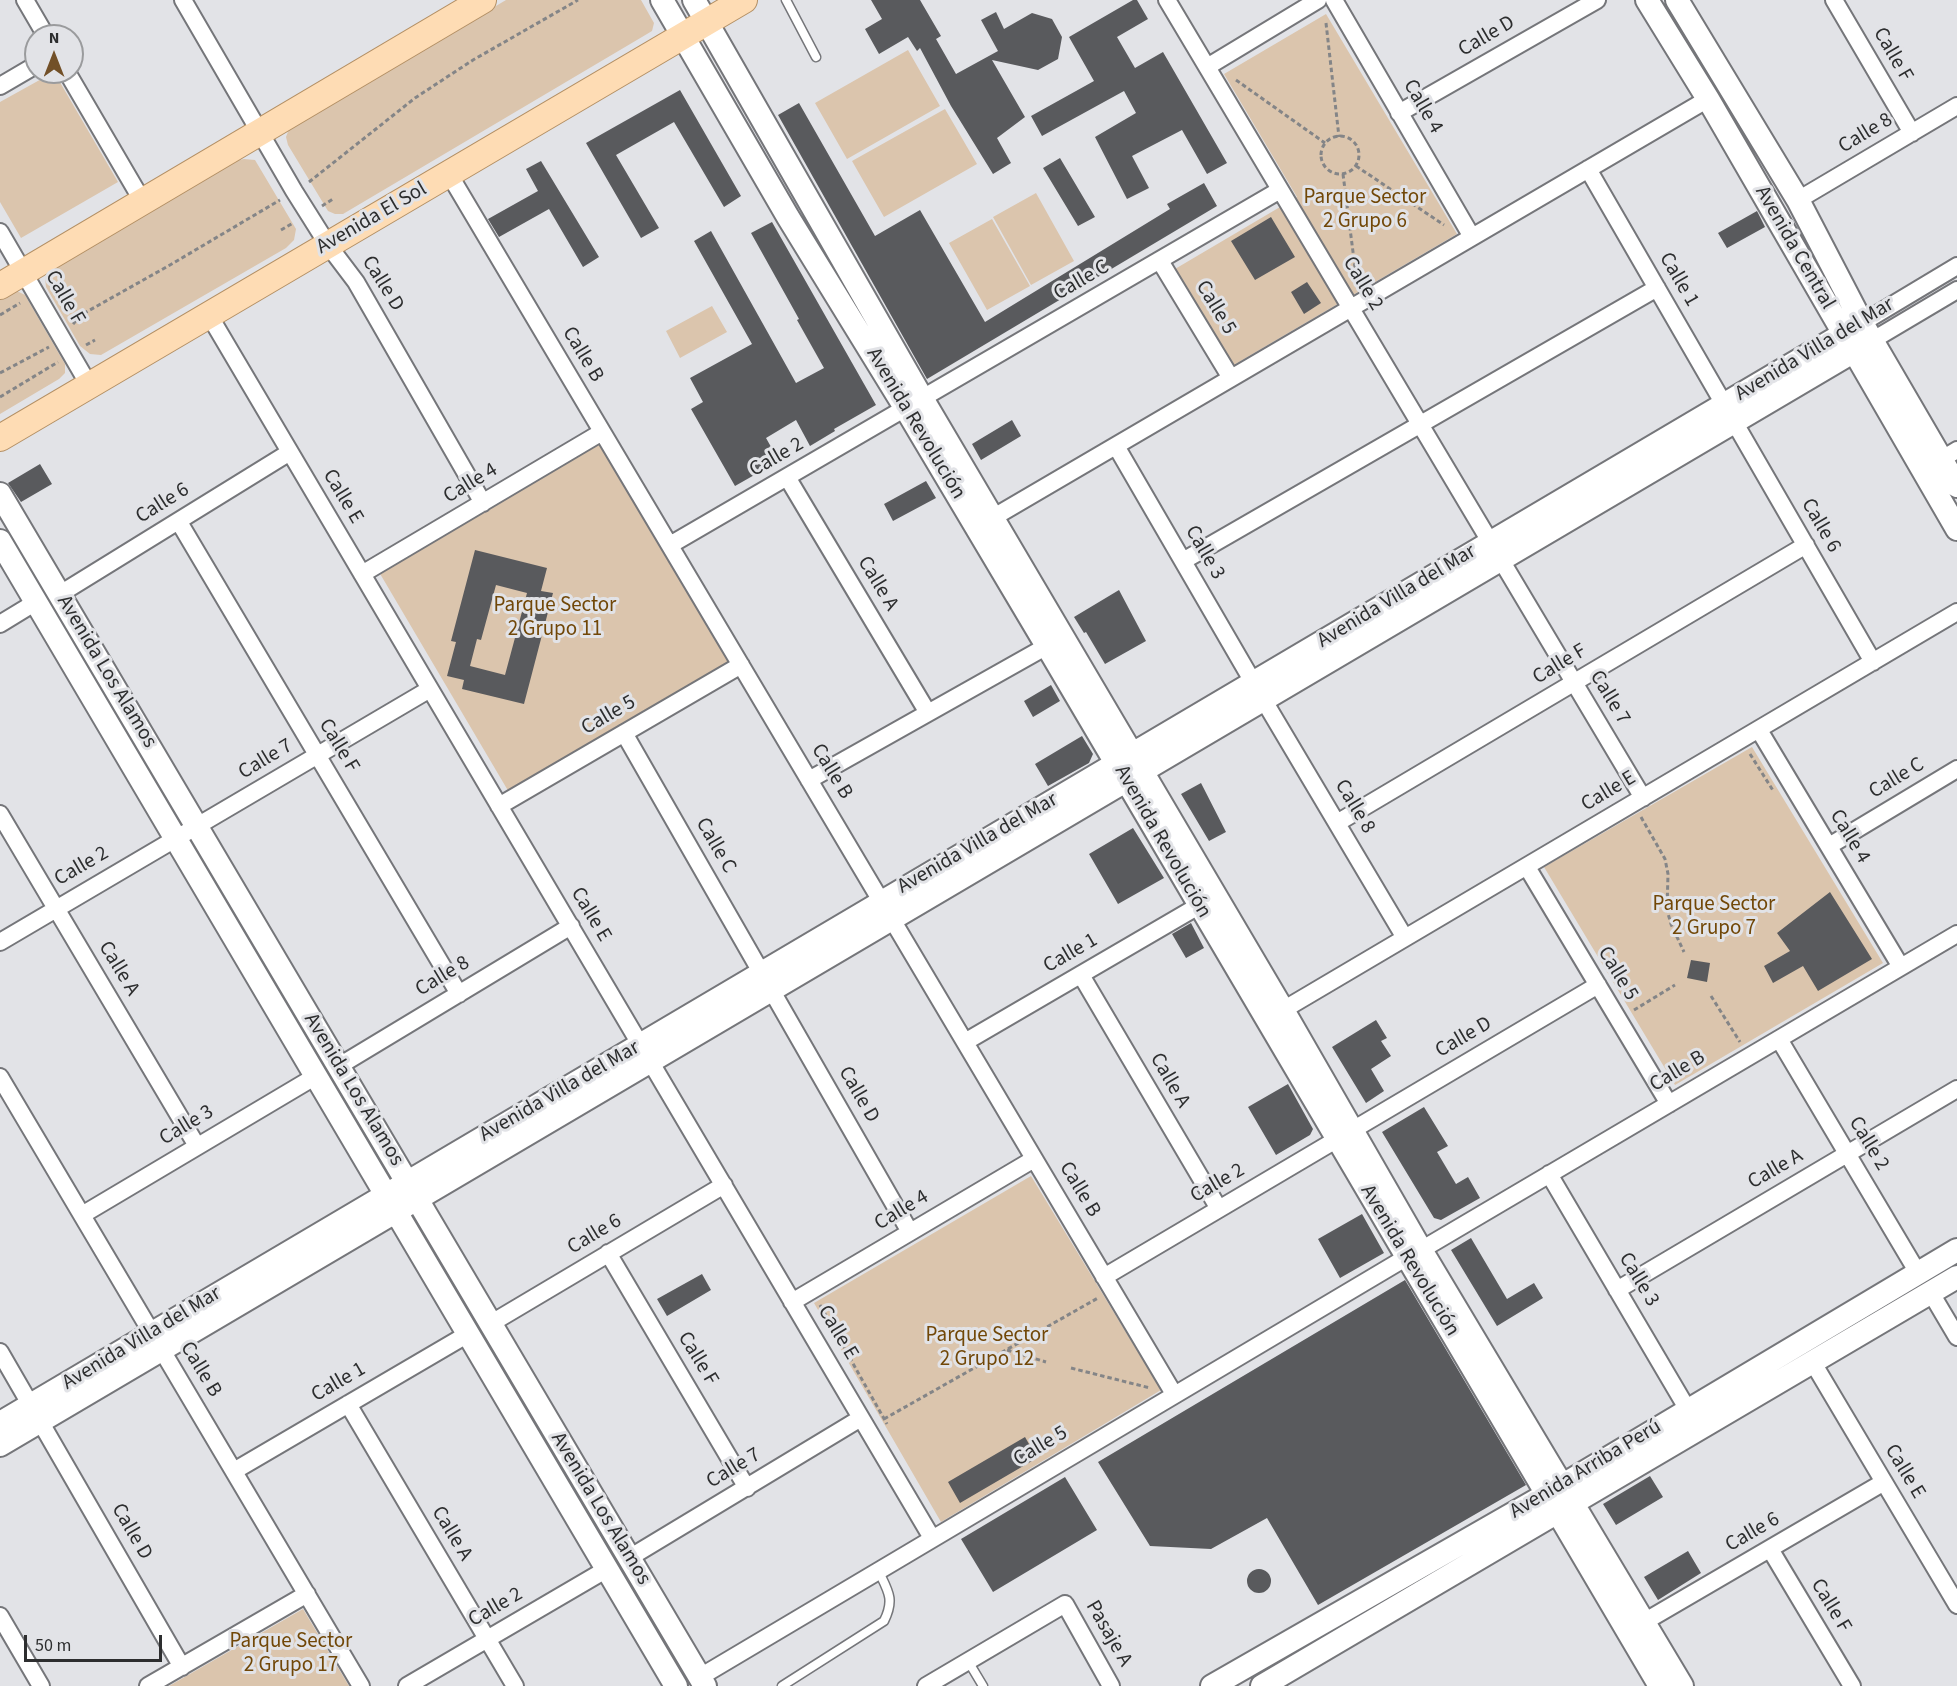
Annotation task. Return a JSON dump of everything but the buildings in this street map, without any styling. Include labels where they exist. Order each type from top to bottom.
[{"type":"main road","points":[[0,286],[483,0]]},
{"type":"main road","name":"Avenida El Sol","points":[[0,438],[744,0]]},
{"type":"street","points":[[25,0],[39,24]]},
{"type":"street","name":"Calle D","points":[[183,0],[328,245],[356,282],[483,503]]},
{"type":"street","name":"Avenida Revolución","points":[[662,0],[788,217],[994,517],[1129,767],[1200,905],[1345,1135],[1560,1498],[1660,1686]]},
{"type":"street","name":"Avenida Revolución","points":[[694,0],[1047,646],[1129,767],[1283,1010],[1345,1135]]},
{"type":"street","name":"Calle 2","points":[[1167,0],[1495,551]]},
{"type":"street","points":[[1207,67],[1318,0]]},
{"type":"street","name":"Calle 4","points":[[1334,0],[1472,237]]},
{"type":"street","name":"Calle D","points":[[1400,113],[1597,0]]},
{"type":"street","name":"Avenida Central","points":[[1647,0],[1858,337],[1949,455],[1957,486]]},
{"type":"street","name":"Avenida Central","points":[[1677,0],[1798,200],[1858,337],[1957,529]]},
{"type":"street","name":"Calle F","points":[[1834,0],[1912,133]]},
{"type":"street","points":[[0,86],[24,72]]},
{"type":"street","points":[[74,84],[143,202]]},
{"type":"street","points":[[994,517],[1708,99]]},
{"type":"street","name":"Calle 8","points":[[1798,200],[1957,106]]},
{"type":"street","name":"Calle 1","points":[[1588,169],[1729,413]]},
{"type":"street","name":"Calle B","points":[[449,174],[1174,1394]]},
{"type":"street","name":"Calle C","points":[[915,404],[1280,190]]},
{"type":"street","name":"Calle F","points":[[0,232],[89,385]]},
{"type":"street","name":"Calle 5","points":[[1160,261],[1231,378]]},
{"type":"street","name":"Avenida Villa del Mar","points":[[1858,337],[1957,266]]},
{"type":"street","points":[[1183,561],[1657,288]]},
{"type":"street","name":"Avenida Villa del Mar","points":[[0,1446],[36,1413],[886,910],[1858,337],[1957,290]]},
{"type":"street","name":"Calle E","points":[[209,315],[932,1538]]},
{"type":"street","name":"Calle 2","points":[[670,545],[915,404]]},
{"type":"street","name":"Calle 6","points":[[1729,413],[1873,662]]},
{"type":"street","name":"Calle 4","points":[[362,574],[602,432]]},
{"type":"street","name":"Calle 3","points":[[1116,446],[1258,691]]},
{"type":"street","name":"Calle 6","points":[[60,594],[290,452]]},
{"type":"street","name":"Calle A","points":[[787,477],[928,713]]},
{"type":"street","name":"Avenida Los Alamos","points":[[0,495],[60,594],[316,1076],[676,1686]]},
{"type":"street","name":"Calle F","points":[[179,522],[459,994]]},
{"type":"street","name":"Avenida Los Alamos","points":[[0,541],[36,602],[339,1066],[703,1681]]},
{"type":"street","name":"Calle F","points":[[1337,823],[1806,545]]},
{"type":"street","name":"Calle 7","points":[[1495,551],[1643,798]]},
{"type":"street","points":[[0,624],[36,602]]},
{"type":"street","name":"Calle E","points":[[1283,1010],[1957,612]]},
{"type":"street","points":[[809,780],[1047,646]]},
{"type":"street","name":"Calle 5","points":[[499,806],[741,665]]},
{"type":"street","name":"Calle 7","points":[[186,832],[430,689]]},
{"type":"street","name":"Calle 8","points":[[1258,691],[1405,938]]},
{"type":"street","name":"Calle 4","points":[[1759,730],[1901,967]]},
{"type":"street","name":"Calle C","points":[[624,733],[767,981]]},
{"type":"street","name":"Calle C","points":[[1828,846],[1957,769]]},
{"type":"street","name":"Calle A","points":[[0,814],[197,1146]]},
{"type":"street","name":"Calle 2","points":[[0,942],[186,832]]},
{"type":"street","name":"Calle 5","points":[[1527,867],[1669,1104]]},
{"type":"street","name":"Calle 1","points":[[965,1042],[1200,905]]},
{"type":"street","name":"Calle 8","points":[[339,1066],[571,927]]},
{"type":"street","name":"Calle B","points":[[1414,1254],[1957,934]]},
{"type":"street","name":"Calle A","points":[[1081,975],[1219,1209]]},
{"type":"street","name":"Calle D","points":[[767,981],[910,1232]]},
{"type":"street","name":"Calle D","points":[[1345,1135],[1598,986]]},
{"type":"street","name":"Calle 2","points":[[1779,1039],[1918,1273]]},
{"type":"street","name":"Calle 3","points":[[82,1215],[316,1076]]},
{"type":"street","name":"Calle B","points":[[0,1077],[6,1100],[82,1215],[361,1686]]},
{"type":"street","name":"Calle A","points":[[1617,1290],[1957,1089]]},
{"type":"street","name":"Calle 2","points":[[1108,1283],[1219,1209],[1345,1135]]},
{"type":"street","name":"Calle 4","points":[[792,1302],[1034,1159]]},
{"type":"street","name":"Calle 3","points":[[1549,1174],[1688,1410]]},
{"type":"street","name":"Calle 6","points":[[490,1324],[723,1185]]},
{"type":"street","name":"Avenida Arriba Perú","points":[[1262,1686],[1560,1498],[1688,1410],[1957,1250]]},
{"type":"street","name":"Calle F","points":[[608,1254],[747,1488]]},
{"type":"street","name":"Calle 5","points":[[703,1681],[878,1570],[1414,1254]]},
{"type":"street","name":"Avenida Arriba Perú","points":[[1212,1686],[1812,1361],[1957,1277]]},
{"type":"street","points":[[1931,1293],[1957,1337]]},
{"type":"street","name":"Calle 1","points":[[234,1471],[468,1334]]},
{"type":"street","points":[[0,1352],[36,1413]]},
{"type":"street","name":"Calle E","points":[[1812,1361],[1956,1600]]},
{"type":"street","name":"Calle A","points":[[348,1404],[515,1686]]},
{"type":"street","name":"Calle D","points":[[36,1413],[182,1666]]},
{"type":"street","name":"Avenida Villa del Mar","points":[[0,1423],[36,1413]]},
{"type":"street","name":"Calle 7","points":[[629,1558],[747,1488],[864,1423]]},
{"type":"street","name":"Calle 6","points":[[1644,1622],[1884,1482]]},
{"type":"street","name":"Avenida Revolución","points":[[1560,1498],[1644,1622],[1682,1686]]},
{"type":"street","name":"Calle F","points":[[1770,1549],[1852,1686]]},
{"type":"street","name":"Calle 2","points":[[407,1686],[606,1569]]},
{"type":"street","points":[[148,1686],[307,1594]]},
{"type":"street","name":"Pasaje A","points":[[968,1661],[1065,1604],[1111,1686]]},
{"type":"street","points":[[0,1616],[41,1686]]},
{"type":"street","points":[[926,1686],[968,1661]]},
{"type":"lane","points":[[786,0],[816,57]]},
{"type":"lane","points":[[782,1686],[884,1621],[890,1609],[891,1599],[878,1570]]},
{"type":"lane","points":[[968,1661],[983,1686]]},
{"type":"path","points":[[1331,29],[1325,19],[1339,136]]},
{"type":"path","points":[[1235,86],[1229,75],[1325,143]]},
{"type":"path","points":[[1339,136],[1348,138],[1357,146],[1359,158],[1356,166],[1343,174],[1330,171],[1325,167],[1321,155],[1325,143],[1339,136]]},
{"type":"path","points":[[1356,166],[1455,233],[1472,237]]},
{"type":"path","points":[[1343,174],[1358,291],[1352,281]]},
{"type":"path","points":[[0,315],[20,303]]},
{"type":"path","points":[[0,397],[57,363]]},
{"type":"path","points":[[1750,753],[1774,792]]},
{"type":"path","points":[[1641,816],[1665,859],[1668,874],[1667,910],[1684,952]]},
{"type":"path","points":[[1628,1000],[1634,1010],[1675,985]]},
{"type":"path","points":[[1711,996],[1741,1043],[1731,1048]]},
{"type":"path","points":[[864,1423],[884,1419],[1006,1350],[1108,1283]]},
{"type":"path","points":[[830,1299],[820,1305],[890,1429]]},
{"type":"path","points":[[1006,1350],[1046,1362]]},
{"type":"path","points":[[1071,1368],[1174,1394]]},
{"type":"green space","points":[[506,0],[641,0],[654,23],[652,31],[343,214],[328,211],[288,145],[286,137],[289,129]]},
{"type":"green space","name":"Parque Sector 2 Grupo 6","points":[[1326,14],[1457,234],[1232,366],[1175,269],[1297,197],[1224,74]]},
{"type":"green space","points":[[908,50],[940,106],[847,159],[815,103]]},
{"type":"green space","points":[[32,84],[61,84],[118,182],[21,238],[0,202],[0,102]]},
{"type":"green space","points":[[945,109],[977,164],[884,217],[852,161]]},
{"type":"green space","points":[[255,160],[296,229],[294,240],[286,248],[101,355],[90,354],[80,346],[46,287],[45,278],[49,270],[235,161]]},
{"type":"green space","points":[[1036,193],[1074,261],[1031,285],[993,217]]},
{"type":"green space","points":[[992,219],[1030,286],[987,310],[949,243]]},
{"type":"green space","points":[[17,291],[25,295],[65,364],[65,373],[59,379],[0,414],[0,298]]},
{"type":"green space","points":[[712,306],[727,332],[680,358],[666,331]]},
{"type":"green space","name":"Parque Sector 2 Grupo 11","points":[[599,443],[731,661],[510,794],[379,572]]},
{"type":"green space","name":"Parque Sector 2 Grupo 7","points":[[1752,747],[1883,963],[1675,1085],[1544,867]]},
{"type":"green space","name":"Parque Sector 2 Grupo 12","points":[[1031,1176],[1161,1390],[941,1522],[814,1303]]},
{"type":"green space","name":"Parque Sector 2 Grupo 17","points":[[303,1609],[349,1686],[169,1686]]}]
